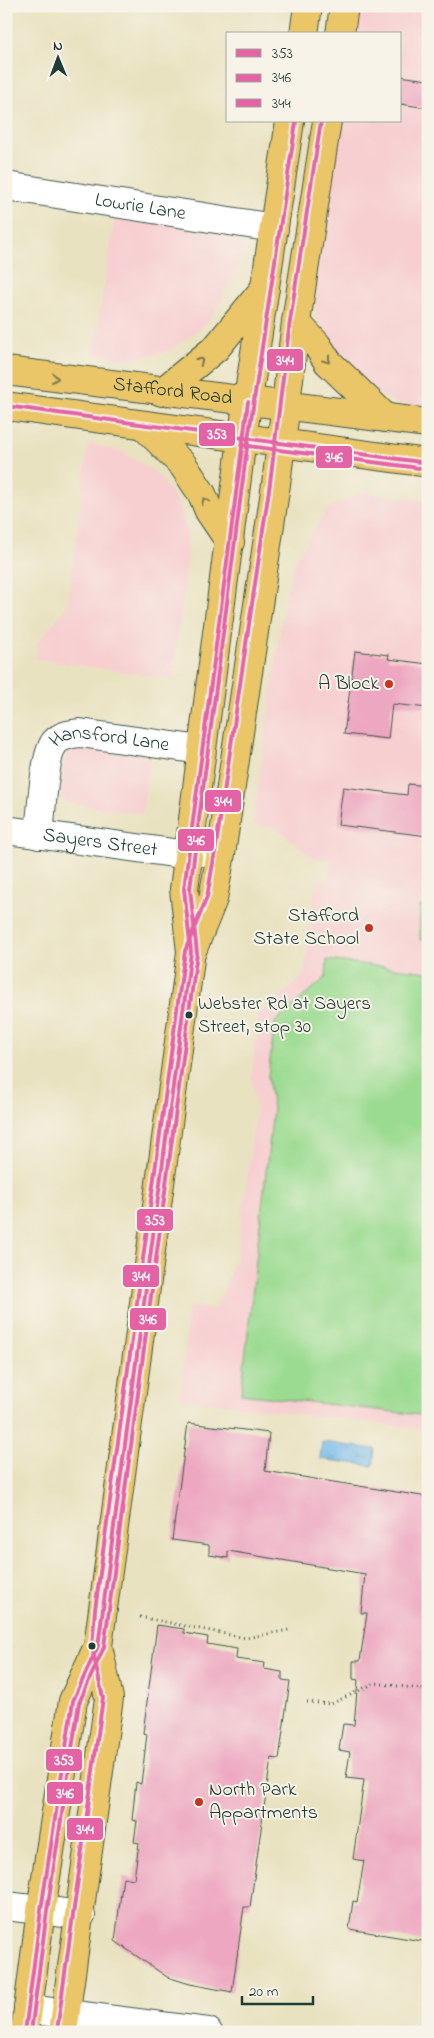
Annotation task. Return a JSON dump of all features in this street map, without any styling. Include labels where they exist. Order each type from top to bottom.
[{"type":"main road","points":[[304,32],[308,6]]},
{"type":"main road","points":[[340,32],[344,6]]},
{"type":"main road","points":[[27,2020],[41,1910],[73,1701],[98,1646],[191,952],[184,889],[201,750],[230,542],[242,438],[290,122]]},
{"type":"main road","points":[[191,952],[214,899],[281,444],[296,322],[327,122]]},
{"type":"main road","points":[[162,392],[216,348],[265,288]]},
{"type":"main road","points":[[296,322],[317,345],[328,362],[386,418]]},
{"type":"main road","name":"Stafford Road","points":[[6,372],[428,423]]},
{"type":"main road","name":"Stafford Road","points":[[6,406],[428,463]]},
{"type":"main road","points":[[144,426],[183,465],[202,494],[209,511],[230,542]]},
{"type":"main road","points":[[64,2023],[109,1698],[98,1646]]},
{"type":"street","name":"Lowrie Lane","points":[[6,186],[274,228]]},
{"type":"street","name":"Hansford Lane","points":[[39,835],[49,755],[55,742],[62,737],[80,733],[201,750]]},
{"type":"street","name":"Sayers Street","points":[[6,830],[188,855],[222,847]]},
{"type":"street","points":[[6,1906],[80,1915]]},
{"type":"street","points":[[27,2020],[208,2032]]},
{"type":"path","points":[[140,1617],[246,1638],[289,1630]]},
{"type":"path","points":[[307,1702],[331,1704],[375,1683],[428,1690]]},
{"type":"shaded area","points":[[370,6],[428,7],[428,413],[400,405],[365,386],[321,332],[315,314],[315,286],[339,122],[402,122],[402,32],[353,32],[356,20]]},
{"type":"shaded area","points":[[115,216],[236,236],[246,246],[229,286],[207,323],[169,351],[131,359],[93,355]]},
{"type":"shaded area","points":[[88,443],[123,452],[155,472],[172,493],[181,511],[187,532],[188,558],[172,679],[36,659],[38,642],[68,605]]},
{"type":"shaded area","name":"Stafford State School","points":[[362,492],[428,501],[428,1430],[180,1399],[189,1307],[216,1309],[237,1256],[256,1107],[251,1078],[259,1015],[304,975],[316,880],[328,880],[331,860],[314,858],[276,828],[253,825],[285,595],[297,557],[327,509]]},
{"type":"shaded area","points":[[76,745],[150,756],[142,814],[66,803],[60,795],[66,751]]},
{"type":"green space","points":[[420,906],[428,906],[428,941],[420,940]]},
{"type":"green space","points":[[327,960],[428,972],[428,1416],[241,1394],[273,1109],[268,1076],[275,1022],[326,977]]},
{"type":"water","points":[[322,1442],[375,1449],[373,1466],[320,1459]]},
{"type":"building","points":[[402,76],[428,80],[428,108],[402,104]]},
{"type":"building","name":"A Block","points":[[355,651],[389,655],[388,659],[428,664],[428,708],[392,704],[388,739],[344,734]]},
{"type":"building","points":[[408,784],[428,786],[428,836],[338,825],[343,787],[407,795]]},
{"type":"building","points":[[188,1423],[269,1433],[265,1471],[428,1497],[428,1942],[349,1929],[353,1901],[357,1902],[364,1861],[353,1859],[364,1780],[346,1778],[350,1752],[339,1750],[343,1724],[354,1725],[358,1680],[353,1679],[353,1661],[360,1661],[367,1613],[361,1613],[365,1574],[228,1551],[228,1558],[209,1555],[209,1545],[172,1540]]},
{"type":"building","name":"North Park Appartments","points":[[157,1625],[184,1629],[184,1633],[208,1637],[207,1644],[237,1649],[236,1659],[265,1663],[264,1669],[282,1672],[282,1680],[290,1681],[279,1759],[271,1758],[250,1907],[244,1907],[232,1992],[190,1984],[167,1977],[115,1941],[123,1877],[134,1879],[139,1843],[134,1842],[137,1821],[132,1820],[136,1782],[141,1784],[147,1734],[143,1733]]},
{"type":"transit line","name":"346","points":[[31,2032],[47,1911],[79,1703],[104,1647],[197,953],[190,889],[248,440],[296,122]]},
{"type":"transit line","name":"344","points":[[57,2031],[103,1698],[92,1647],[95,1610],[185,951],[207,897],[216,846],[270,483],[290,321],[321,122]]},
{"type":"transit line","name":"353","points":[[25,2032],[41,1910],[73,1701],[98,1646],[191,952],[184,889],[248,402]]},
{"type":"transit line","name":"353","points":[[6,406],[428,463]]},
{"type":"transit line","name":"346","points":[[241,445],[427,469]]},
{"type":"place","name":"A Block","points":[[389,684]]},
{"type":"place","name":"Stafford State School","points":[[369,928]]},
{"type":"place","name":"Webster Rd at Sayers Street, stop 30","points":[[189,1015]]},
{"type":"place","name":"North Park Appartments","points":[[199,1802]]}]
